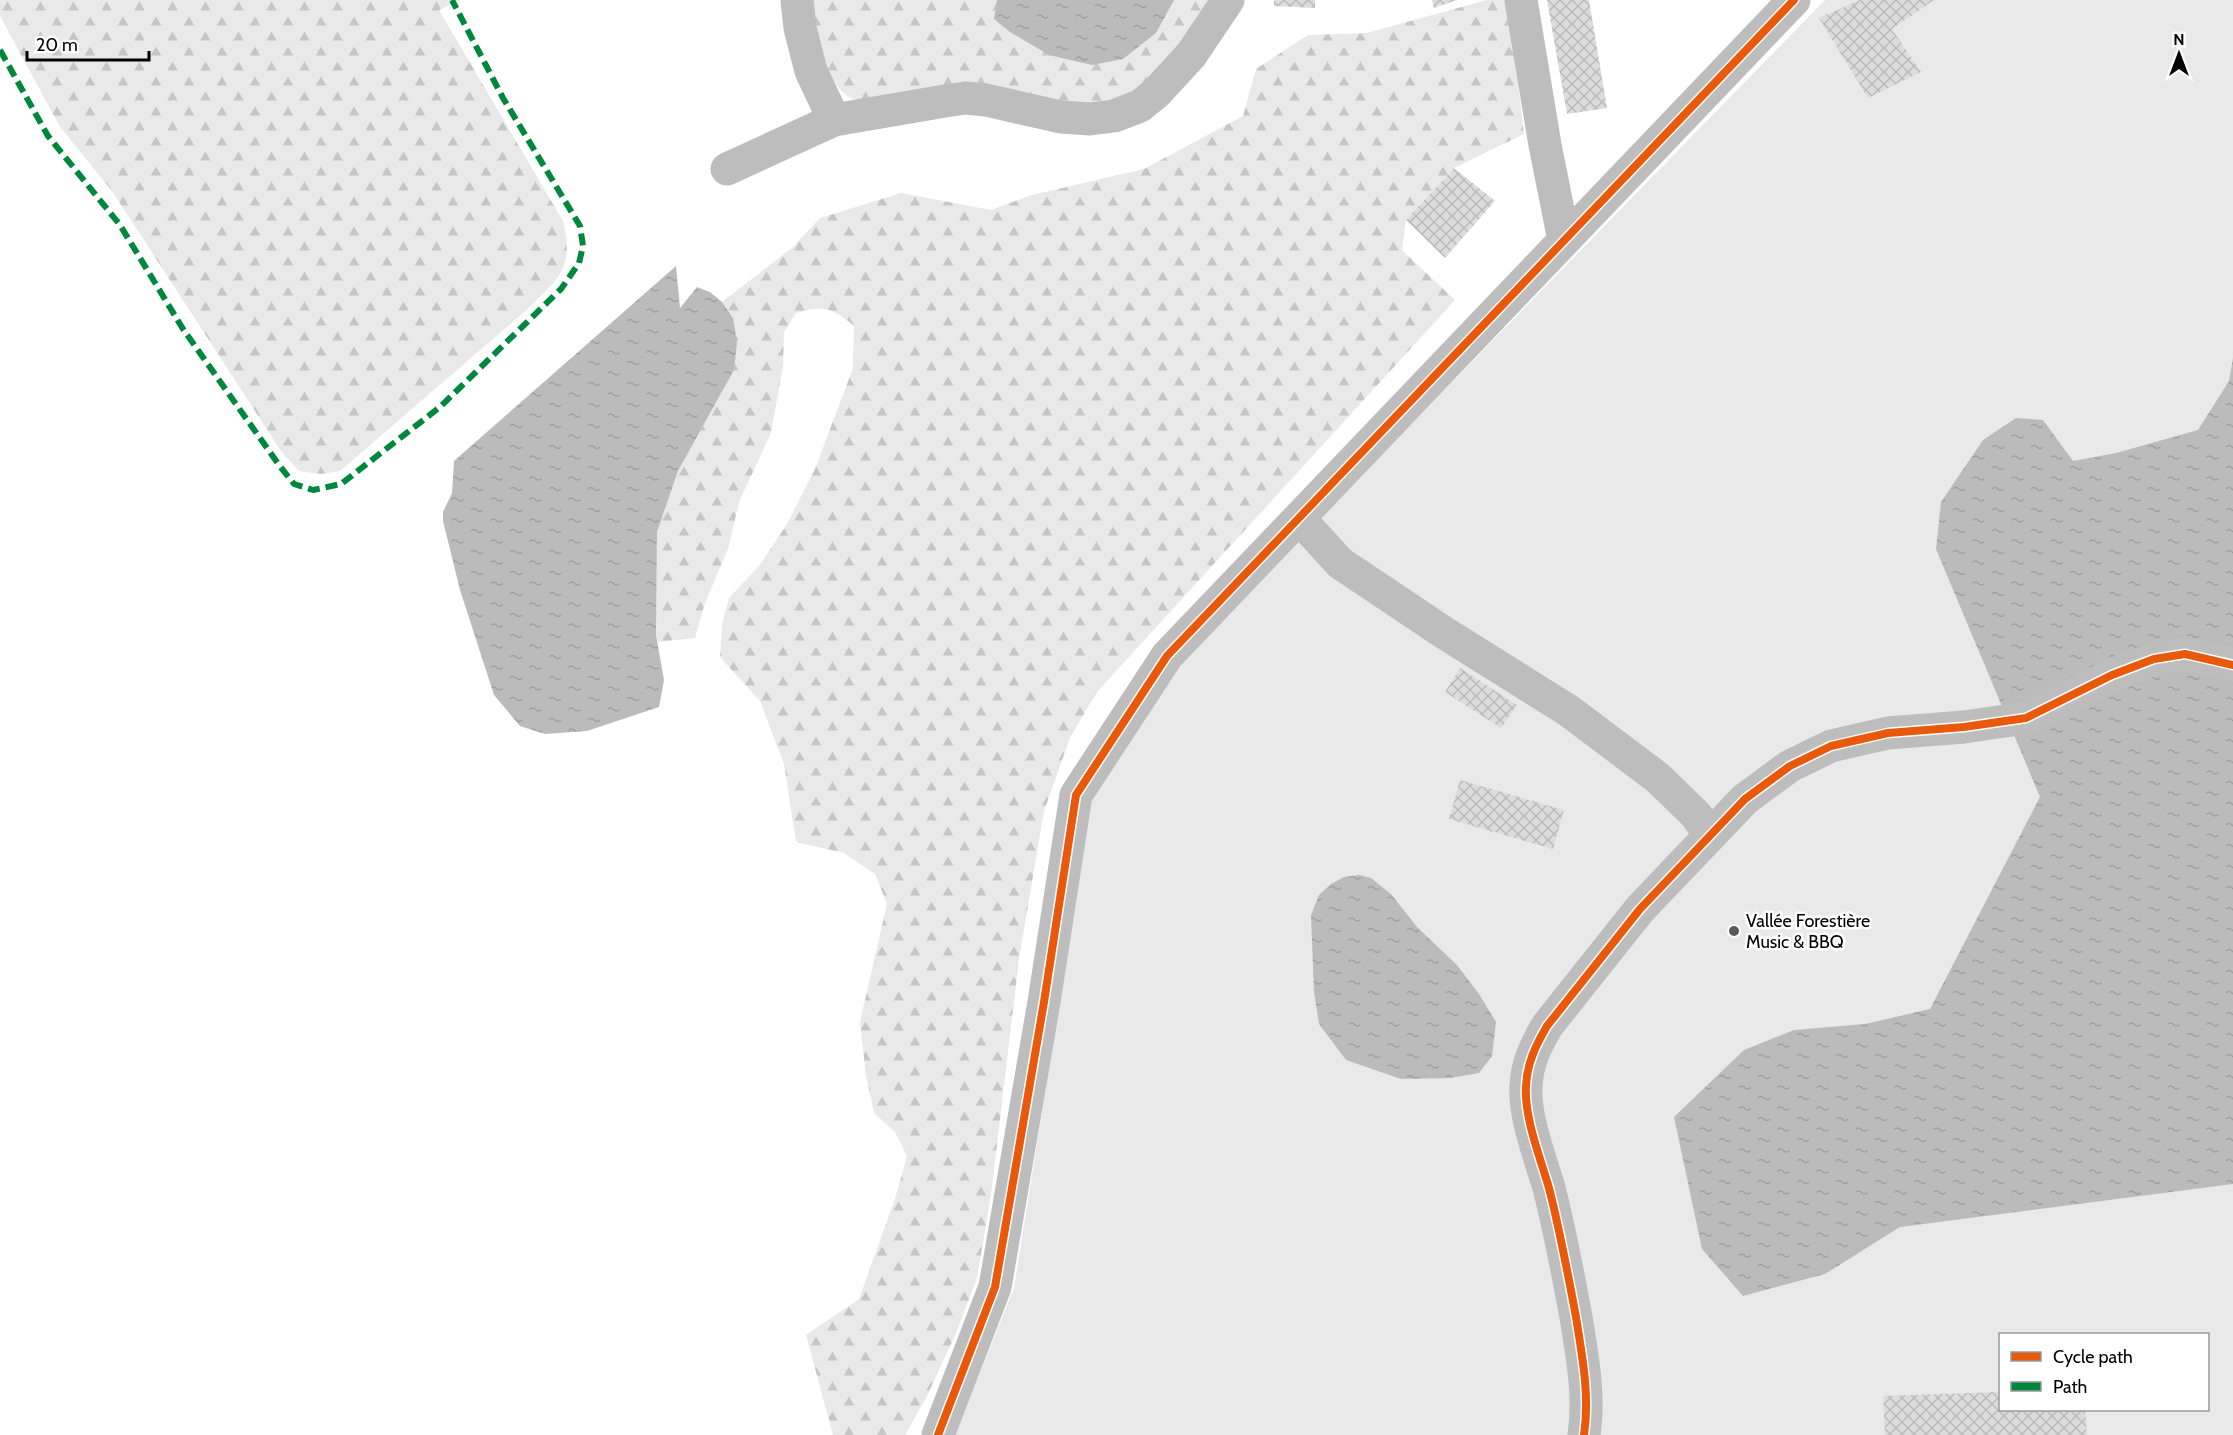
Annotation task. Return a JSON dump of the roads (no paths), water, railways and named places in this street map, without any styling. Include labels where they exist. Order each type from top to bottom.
[{"type":"street","points":[[797,0],[800,28],[811,71],[834,120]]},
{"type":"street","points":[[727,169],[834,120],[966,98],[986,100],[1061,117],[1090,119],[1114,116],[1140,106],[1156,93],[1191,55],[1228,0]]},
{"type":"street","points":[[1521,0],[1564,240]]},
{"type":"street","points":[[938,1435],[995,1287],[1044,1002],[1076,795],[1167,656],[1794,0]]},
{"type":"street","points":[[1299,518],[1340,563],[1443,632],[1569,711],[1658,778],[1696,815],[1710,835]]},
{"type":"street","points":[[1584,1435],[1587,1400],[1584,1367],[1562,1235],[1528,1114],[1525,1088],[1534,1047],[1546,1026],[1640,909],[1744,798],[1790,766],[1831,746],[1888,733],[1964,727],[2026,718],[2112,675],[2154,659],[2185,654],[2233,665]]},
{"type":"water","points":[[997,0],[1174,0],[1156,33],[1123,59],[1092,65],[1049,55],[1010,32],[994,19]]},
{"type":"water","points":[[676,266],[680,308],[697,287],[710,292],[722,302],[733,318],[737,342],[734,370],[678,471],[657,532],[656,635],[664,680],[659,707],[587,731],[545,734],[520,726],[494,695],[460,590],[443,521],[443,512],[452,493],[454,461]]},
{"type":"water","points":[[2233,358],[2233,1184],[1900,1227],[1825,1274],[1743,1296],[1702,1249],[1674,1117],[1744,1050],[1794,1030],[1865,1024],[1930,1009],[2040,797],[1936,549],[1941,502],[1983,440],[2016,418],[2043,420],[2073,461],[2116,453],[2198,430],[2229,381]]},
{"type":"water","points":[[1359,875],[1371,878],[1391,894],[1417,927],[1457,965],[1496,1022],[1492,1056],[1479,1073],[1450,1078],[1401,1079],[1346,1060],[1319,1024],[1314,992],[1311,915],[1319,895],[1331,884],[1344,877]]},
{"type":"place","name":"Vallée Forestière Music & BBQ","points":[[1734,931]]}]
